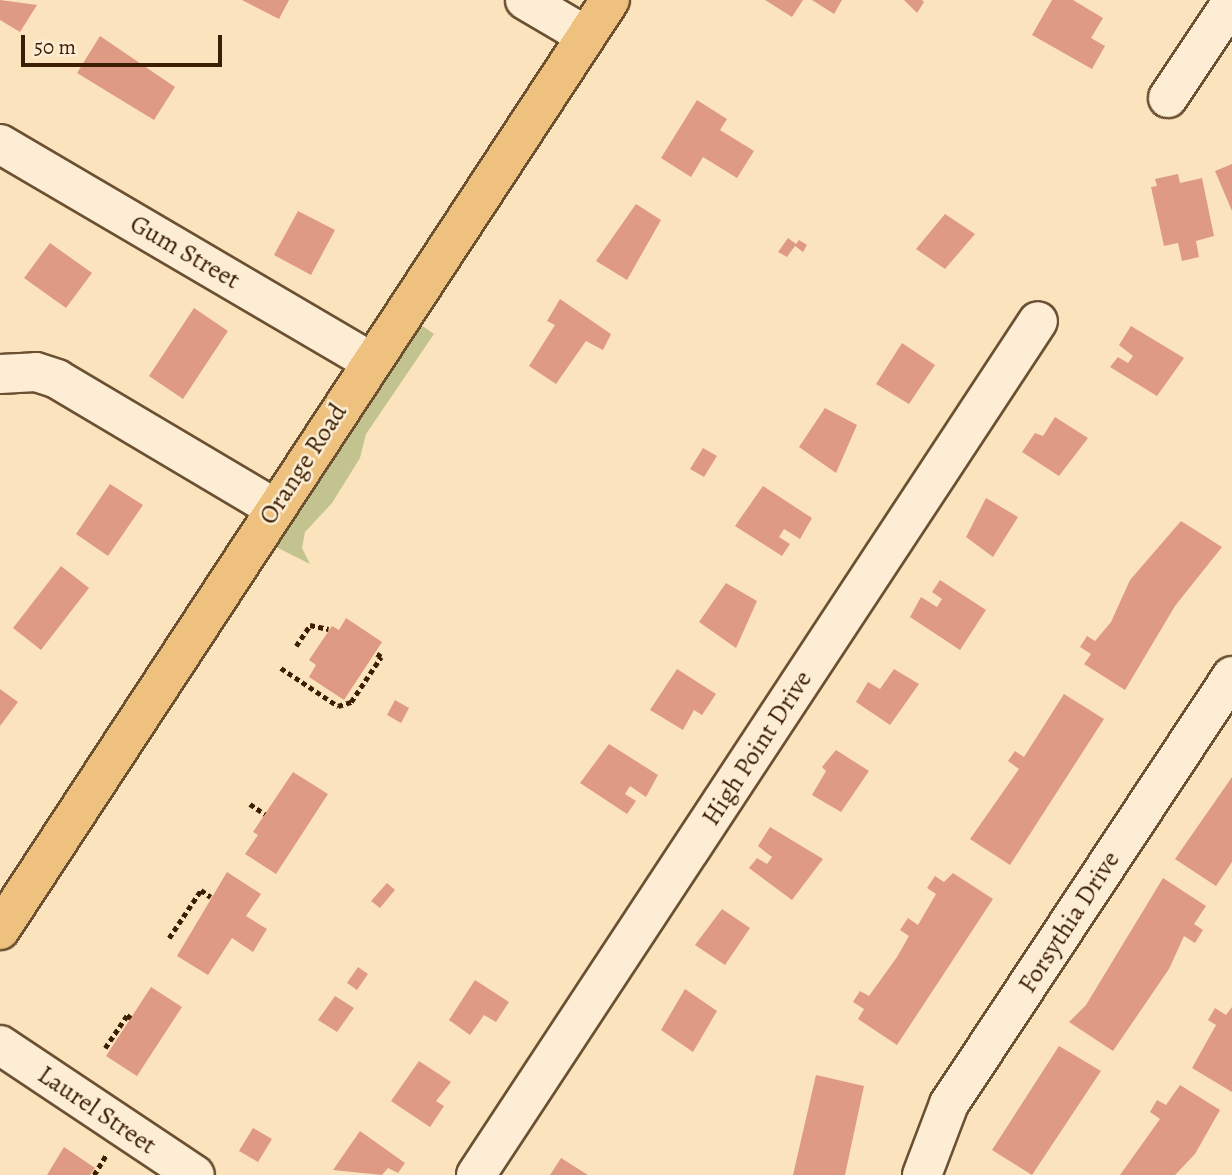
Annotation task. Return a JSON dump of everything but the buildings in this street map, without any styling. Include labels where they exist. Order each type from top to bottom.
[{"type":"main road","name":"Orange Road","points":[[0,930],[370,361],[610,0]]},
{"type":"street","points":[[525,0],[586,36]]},
{"type":"street","points":[[1168,97],[1232,2]]},
{"type":"street","name":"Gum Street","points":[[0,144],[370,361]]},
{"type":"street","name":"High Point Drive","points":[[476,1175],[1038,321]]},
{"type":"street","points":[[0,374],[36,372],[57,379],[274,508]]},
{"type":"street","name":"Forsythia Drive","points":[[922,1175],[949,1104],[1232,676]]},
{"type":"street","name":"Laurel Street","points":[[0,1045],[195,1175]]},
{"type":"path","points":[[296,646],[310,625],[329,629]]},
{"type":"path","points":[[281,668],[338,706],[351,702],[381,657],[375,653]]},
{"type":"path","points":[[250,804],[265,814]]},
{"type":"path","points":[[169,938],[201,890],[211,897]]},
{"type":"path","points":[[105,1048],[127,1015],[131,1018]]},
{"type":"path","points":[[94,1175],[108,1153]]},
{"type":"green space","points":[[411,318],[434,334],[366,434],[360,458],[332,503],[305,532],[302,548],[310,564],[266,542]]}]
